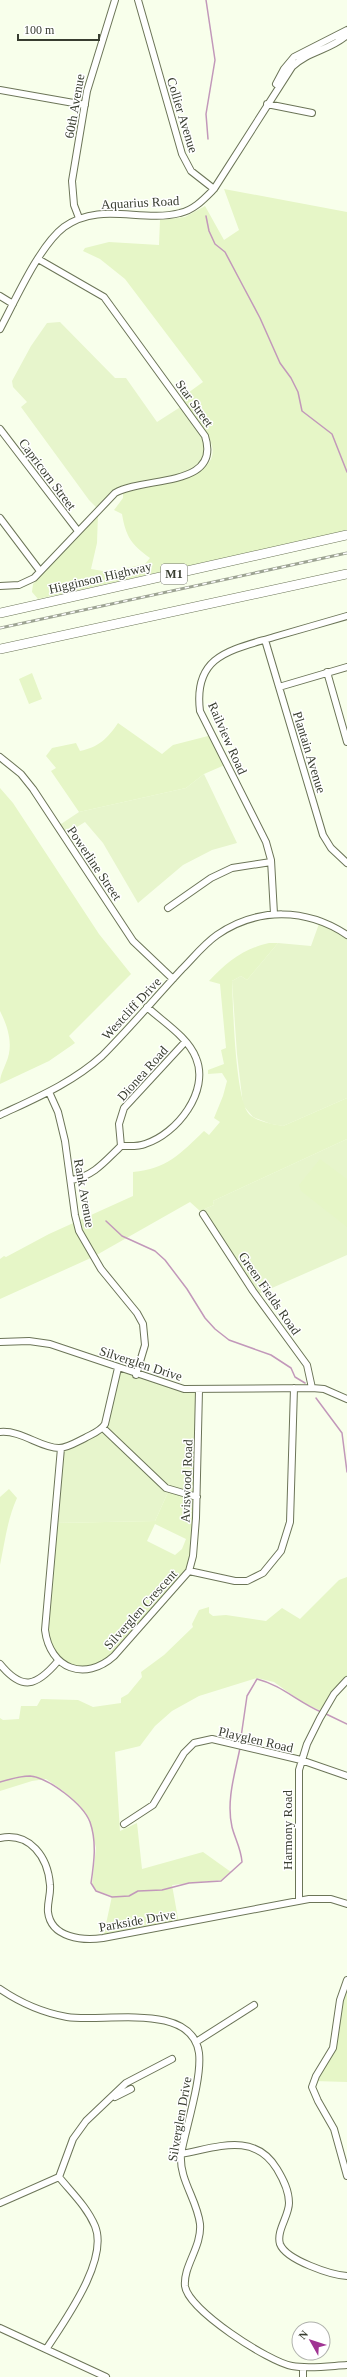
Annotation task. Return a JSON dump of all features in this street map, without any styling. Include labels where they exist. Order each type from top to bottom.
[{"type":"highway","name":"Higginson Highway","points":[[0,613],[347,535]]},
{"type":"highway","points":[[0,649],[347,574]]},
{"type":"street","name":"60th Avenue","points":[[79,218],[74,205],[72,181],[92,70],[115,0]]},
{"type":"street","name":"Collier Avenue","points":[[138,0],[182,154],[191,171],[214,189]]},
{"type":"street","points":[[214,189],[290,65],[300,53],[347,30]]},
{"type":"street","points":[[290,65],[303,57],[334,45],[347,35]]},
{"type":"street","points":[[0,90],[85,105]]},
{"type":"street","points":[[267,104],[312,113]]},
{"type":"street","name":"Aquarius Road","points":[[0,329],[38,259],[54,236],[79,218],[113,212],[179,214],[200,203],[214,189]]},
{"type":"street","name":"Star Street","points":[[0,586],[19,585],[34,578],[112,496],[120,490],[195,472],[206,462],[209,448],[205,436],[104,297],[38,259]]},
{"type":"street","points":[[0,296],[13,304]]},
{"type":"street","name":"Capricorn Street","points":[[0,429],[78,531]]},
{"type":"street","points":[[0,518],[40,572]]},
{"type":"street","name":"Railview Road","points":[[274,914],[271,862],[260,830],[200,711],[199,689],[206,670],[215,659],[233,649],[347,616]]},
{"type":"street","name":"Plantain Avenue","points":[[265,640],[323,835],[331,848],[347,863]]},
{"type":"street","points":[[279,687],[347,667]]},
{"type":"street","points":[[327,672],[347,742]]},
{"type":"street","name":"Powerline Street","points":[[0,757],[21,774],[30,785],[133,941],[173,979]]},
{"type":"street","points":[[168,908],[211,878],[232,868],[271,862]]},
{"type":"street","name":"Westcliff Drive","points":[[0,1115],[69,1081],[101,1056],[173,979],[216,936],[244,920],[274,914],[309,917],[330,925],[347,936]]},
{"type":"street","points":[[72,1180],[84,1177],[98,1169],[121,1146],[144,1145],[158,1139],[168,1131],[188,1109],[194,1098],[200,1076],[195,1056],[185,1042],[147,1007]]},
{"type":"street","name":"Dionea Road","points":[[121,1146],[119,1124],[124,1108],[185,1042]]},
{"type":"street","name":"Rank Avenue","points":[[49,1092],[58,1112],[72,1180],[75,1215],[85,1244],[101,1269],[137,1313],[143,1324],[145,1344],[136,1375]]},
{"type":"street","name":"Green Fields Road","points":[[203,1214],[253,1291],[307,1365],[312,1388]]},
{"type":"street","name":"Silverglen Drive","points":[[0,1342],[29,1341],[45,1343],[136,1375],[179,1388],[199,1390],[312,1388],[329,1391],[347,1400]]},
{"type":"street","points":[[103,1428],[118,1368]]},
{"type":"street","name":"Silverglen Crescent","points":[[58,1662],[79,1668],[90,1669],[104,1664],[151,1615],[189,1571],[235,1581],[247,1581],[260,1576],[282,1551],[290,1522],[294,1388]]},
{"type":"street","name":"Aviswood Road","points":[[189,1571],[193,1556],[197,1497],[199,1390]]},
{"type":"street","points":[[0,1432],[14,1433],[47,1446],[61,1448],[103,1428]]},
{"type":"street","points":[[103,1428],[166,1488],[197,1497]]},
{"type":"street","points":[[0,1664],[12,1677],[27,1683],[40,1678],[58,1662],[48,1644],[44,1623],[61,1448]]},
{"type":"street","name":"Harmony Road","points":[[298,1901],[297,1789],[301,1760],[325,1709],[338,1689],[347,1680]]},
{"type":"street","name":"Playglen Road","points":[[124,1824],[153,1805],[179,1759],[191,1745],[212,1740],[246,1746],[301,1760],[347,1776]]},
{"type":"street","name":"Parkside Drive","points":[[0,1838],[9,1836],[24,1839],[38,1850],[50,1882],[48,1909],[50,1920],[61,1932],[76,1938],[103,1938],[318,1898],[347,1904]]},
{"type":"street","points":[[347,1980],[340,2000],[333,2048],[316,2076],[312,2087],[318,2102],[334,2128],[347,2176]]},
{"type":"street","points":[[0,1989],[21,2002],[65,2017],[91,2019],[125,2017],[167,2021],[187,2030],[196,2042],[254,2005]]},
{"type":"street","name":"Silverglen Drive","points":[[196,2042],[199,2054],[198,2074],[181,2154],[180,2168],[198,2214],[200,2229],[198,2244],[186,2276],[185,2286],[189,2296],[207,2316],[264,2353],[285,2364],[303,2367],[347,2365]]},
{"type":"street","points":[[0,2203],[59,2177],[76,2134],[126,2083],[172,2059]]},
{"type":"street","points":[[110,2100],[131,2089]]},
{"type":"street","points":[[181,2154],[238,2144],[254,2147],[264,2153],[280,2174],[288,2196],[288,2208],[280,2239],[282,2248],[292,2256],[320,2269],[347,2276]]},
{"type":"street","points":[[47,2348],[88,2278],[98,2241],[92,2219],[80,2201],[59,2177]]},
{"type":"street","points":[[0,2328],[47,2348],[106,2377]]},
{"type":"street","points":[[303,2367],[303,2377]]},
{"type":"shaded area","points":[[224,189],[347,212],[347,531],[38,599],[32,592],[33,584],[98,514],[97,543],[91,569],[109,572],[145,564],[150,558],[130,539],[125,529],[122,514],[114,510],[123,498],[123,493],[183,479],[198,472],[208,464],[213,452],[209,438],[181,398],[203,382],[125,279],[100,259],[83,251],[85,248],[109,242],[159,245],[160,220],[185,217],[205,206],[224,240],[239,230]]},
{"type":"shaded area","points":[[60,322],[115,378],[126,378],[157,422],[182,406],[202,435],[206,457],[193,472],[128,487],[98,509],[89,500],[21,407],[27,402],[13,387],[12,381],[31,346],[47,323]]},
{"type":"shaded area","points":[[32,673],[42,699],[29,704],[19,679]]},
{"type":"shaded area","points":[[118,723],[162,754],[173,745],[212,735],[227,764],[204,774],[186,788],[79,812],[51,771],[56,768],[46,756],[52,748],[76,743],[80,751],[97,745],[110,734]]},
{"type":"shaded area","points":[[204,774],[237,843],[212,850],[183,865],[138,903],[103,843],[85,822],[64,835],[58,826],[79,812],[186,788]]},
{"type":"shaded area","points":[[0,788],[13,803],[99,934],[131,974],[69,1036],[75,1043],[49,1061],[0,1084],[1,1076],[10,1050],[10,1043],[8,1030],[0,1011]]},
{"type":"shaded area","points":[[320,921],[347,935],[347,1098],[283,1126],[271,1124],[253,1117],[243,1105],[237,1054],[232,981],[241,976],[247,980],[278,943],[311,946]]},
{"type":"shaded area","points":[[269,943],[278,943],[247,980],[241,976],[232,981],[234,1030],[238,1072],[244,1105],[252,1117],[283,1126],[347,1098],[347,1139],[213,1201],[214,1205],[200,1211],[190,1202],[93,1257],[0,1299],[0,1259],[49,1234],[133,1196],[133,1172],[155,1168],[164,1164],[188,1147],[204,1131],[209,1135],[220,1122],[214,1118],[227,1081],[222,1073],[208,1074],[208,1070],[224,1064],[221,1050],[226,1048],[220,984],[209,981],[236,957],[251,949]]},
{"type":"shaded area","points":[[347,1139],[347,1255],[256,1295],[200,1211],[214,1205],[213,1201]]},
{"type":"shaded area","points":[[320,1159],[347,1179],[347,1227],[301,1191],[299,1185]]},
{"type":"shaded area","points":[[118,1368],[199,1390],[197,1497],[169,1490],[155,1521],[54,1523],[61,1452],[103,1428]]},
{"type":"shaded area","points":[[9,1489],[17,1498],[9,1523],[0,1565],[0,1497]]},
{"type":"shaded area","points":[[169,1490],[197,1497],[191,1567],[114,1656],[93,1668],[63,1665],[46,1638],[54,1523],[155,1521]],"holes":[[[155,1524],[186,1539],[182,1549],[175,1555],[147,1541]]]},
{"type":"shaded area","points":[[347,1577],[347,1680],[323,1712],[302,1702],[274,1682],[257,1678],[199,1696],[172,1711],[155,1726],[140,1746],[115,1752],[120,1831],[137,1823],[142,1869],[203,1852],[231,1872],[221,1880],[172,1885],[179,1924],[103,1938],[112,1896],[97,1891],[92,1884],[96,1848],[89,1819],[81,1808],[62,1790],[46,1779],[32,1781],[0,1791],[0,1718],[3,1720],[19,1719],[21,1706],[37,1706],[41,1699],[78,1700],[93,1707],[121,1703],[121,1698],[128,1694],[142,1677],[141,1672],[164,1655],[193,1627],[192,1624],[199,1610],[209,1607],[209,1613],[213,1616],[226,1615],[266,1621],[282,1608],[300,1619],[339,1580]]},
{"type":"shaded area","points":[[347,1981],[347,2082],[314,2081],[329,2058],[340,2000]]},
{"type":"waterway","points":[[206,0],[215,60],[206,114],[208,139]]},
{"type":"waterway","points":[[206,216],[209,231],[215,244],[225,252],[260,318],[280,363],[291,378],[298,392],[302,411],[332,434],[347,472]]},
{"type":"waterway","points":[[106,1221],[122,1236],[155,1251],[165,1260],[187,1289],[205,1318],[215,1329],[229,1340],[271,1355],[291,1368],[295,1377],[305,1383]]},
{"type":"waterway","points":[[316,1398],[342,1433],[347,1472]]},
{"type":"waterway","points":[[240,1744],[247,1696],[257,1679],[282,1689],[321,1712]]},
{"type":"waterway","points":[[324,1713],[347,1724]]},
{"type":"waterway","points":[[0,1782],[30,1776],[38,1778],[55,1787],[73,1800],[90,1822],[94,1837],[91,1883],[96,1891],[112,1897],[129,1896],[138,1891],[162,1890],[189,1883],[221,1881],[242,1862],[230,1817],[232,1787],[240,1748]]},
{"type":"railway","points":[[0,628],[347,553]]}]
